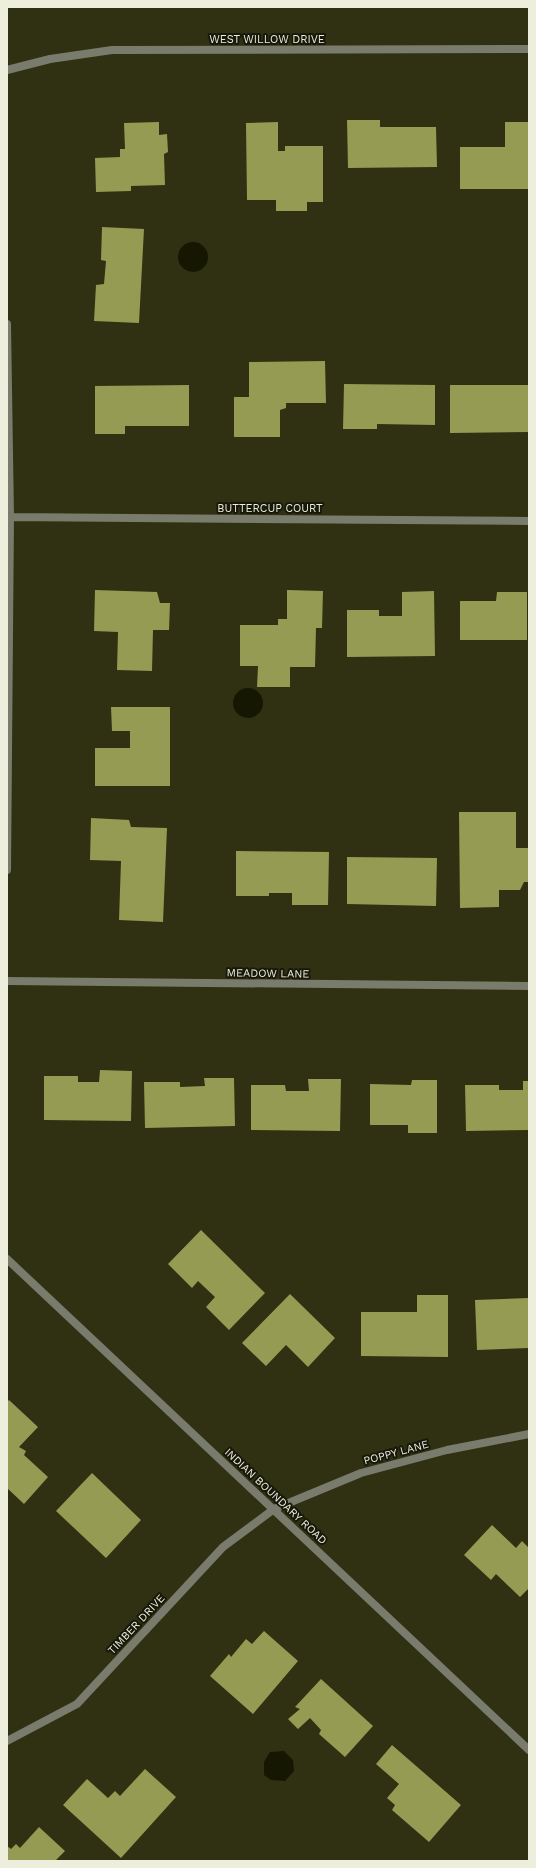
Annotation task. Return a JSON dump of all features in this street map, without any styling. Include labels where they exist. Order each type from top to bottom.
[{"type":"street","name":"WEST WILLOW DRIVE","points":[[7,70],[50,59],[112,50],[529,49]]},
{"type":"street","points":[[7,324],[10,517],[7,870]]},
{"type":"street","name":"BUTTERCUP COURT","points":[[10,517],[529,521]]},
{"type":"street","name":"MEADOW LANE","points":[[7,981],[529,986]]},
{"type":"street","name":"INDIAN BOUNDARY ROAD","points":[[7,1259],[529,1750]]},
{"type":"street","name":"POPPY LANE","points":[[274,1509],[361,1473],[447,1450],[529,1434]]},
{"type":"street","name":"TIMBER DRIVE","points":[[7,1741],[77,1704],[223,1547],[274,1509]]},
{"type":"shaded area","points":[[193,242],[204,246],[208,257],[204,268],[193,272],[182,268],[178,257],[182,246]]},
{"type":"shaded area","points":[[248,688],[259,692],[263,703],[259,714],[248,718],[237,714],[233,703],[237,692]]},
{"type":"shaded area","points":[[284,1751],[293,1760],[294,1771],[285,1781],[271,1780],[264,1775],[264,1762],[270,1752]]},
{"type":"building","points":[[347,120],[380,120],[380,127],[436,127],[437,167],[348,168]]},
{"type":"building","points":[[159,122],[159,135],[167,134],[168,152],[164,154],[165,185],[131,186],[131,191],[96,192],[95,158],[120,157],[120,149],[125,149],[124,123]]},
{"type":"building","points":[[278,122],[278,151],[285,151],[285,146],[323,146],[323,202],[307,202],[307,211],[276,211],[276,200],[247,200],[246,123]]},
{"type":"building","points":[[505,122],[529,122],[529,189],[460,189],[460,147],[505,147]]},
{"type":"building","points":[[102,227],[144,229],[139,323],[94,321],[96,285],[104,284],[106,261],[101,260]]},
{"type":"building","points":[[325,361],[326,403],[286,403],[286,408],[280,410],[280,437],[234,437],[234,397],[249,397],[249,362]]},
{"type":"building","points":[[344,384],[435,385],[435,425],[377,424],[377,429],[343,429]]},
{"type":"building","points":[[189,385],[189,426],[125,426],[125,434],[95,434],[95,386]]},
{"type":"building","points":[[450,385],[529,385],[529,432],[450,433]]},
{"type":"building","points":[[95,590],[157,592],[160,603],[170,603],[169,630],[153,630],[152,671],[117,670],[118,632],[94,631]]},
{"type":"building","points":[[287,590],[323,591],[322,628],[316,628],[315,667],[290,667],[290,687],[257,687],[258,666],[240,666],[240,625],[278,625],[278,619],[287,619]]},
{"type":"building","points":[[434,591],[435,656],[347,657],[347,610],[379,610],[379,616],[402,616],[402,592]]},
{"type":"building","points":[[497,592],[527,592],[527,640],[460,640],[460,601],[496,601]]},
{"type":"building","points":[[111,707],[170,707],[170,786],[95,786],[95,748],[130,748],[130,731],[112,731]]},
{"type":"building","points":[[459,812],[516,812],[516,848],[529,848],[529,882],[524,882],[520,890],[499,890],[499,907],[460,908]]},
{"type":"building","points":[[91,818],[129,820],[131,827],[167,828],[163,922],[119,920],[121,861],[90,860]]},
{"type":"building","points":[[236,851],[329,852],[328,905],[292,905],[292,893],[269,893],[269,896],[236,896]]},
{"type":"building","points":[[347,857],[437,858],[436,906],[347,904]]},
{"type":"building","points":[[100,1070],[132,1071],[131,1121],[44,1120],[44,1076],[78,1076],[78,1082],[99,1082]]},
{"type":"building","points":[[204,1078],[234,1078],[235,1126],[145,1128],[144,1082],[180,1082],[180,1087],[205,1086]]},
{"type":"building","points":[[308,1079],[341,1079],[340,1131],[251,1130],[251,1085],[285,1085],[286,1091],[309,1091]]},
{"type":"building","points":[[412,1080],[437,1080],[437,1133],[408,1133],[408,1125],[370,1125],[370,1084],[411,1085]]},
{"type":"building","points":[[523,1081],[529,1081],[529,1130],[466,1131],[465,1085],[499,1085],[499,1090],[523,1090]]},
{"type":"building","points":[[201,1230],[265,1293],[229,1330],[206,1307],[215,1297],[198,1281],[192,1288],[168,1264]]},
{"type":"building","points":[[290,1294],[335,1338],[308,1367],[286,1345],[266,1366],[242,1343]]},
{"type":"building","points":[[417,1295],[448,1295],[448,1357],[361,1356],[361,1312],[417,1312]]},
{"type":"building","points":[[529,1298],[529,1348],[477,1350],[475,1300]]},
{"type":"building","points":[[9,1400],[38,1427],[19,1447],[26,1451],[24,1455],[48,1477],[24,1504],[7,1488],[7,1402]]},
{"type":"building","points":[[92,1473],[141,1520],[106,1558],[56,1511]]},
{"type":"building","points":[[492,1525],[516,1548],[522,1541],[529,1548],[529,1588],[520,1597],[496,1574],[491,1580],[464,1555]]},
{"type":"building","points":[[264,1631],[298,1661],[253,1714],[210,1676],[229,1654],[231,1657],[246,1639],[252,1644]]},
{"type":"building","points":[[321,1679],[373,1726],[345,1757],[319,1734],[321,1730],[310,1718],[298,1729],[288,1719],[300,1709],[295,1707]]},
{"type":"building","points":[[392,1745],[461,1805],[429,1842],[392,1810],[395,1805],[387,1798],[399,1784],[376,1764]]},
{"type":"building","points":[[145,1769],[176,1797],[121,1858],[63,1805],[87,1779],[108,1798],[115,1791],[120,1796]]},
{"type":"building","points":[[39,1827],[65,1851],[55,1861],[7,1861],[7,1846],[11,1849],[16,1844],[20,1848]]}]
